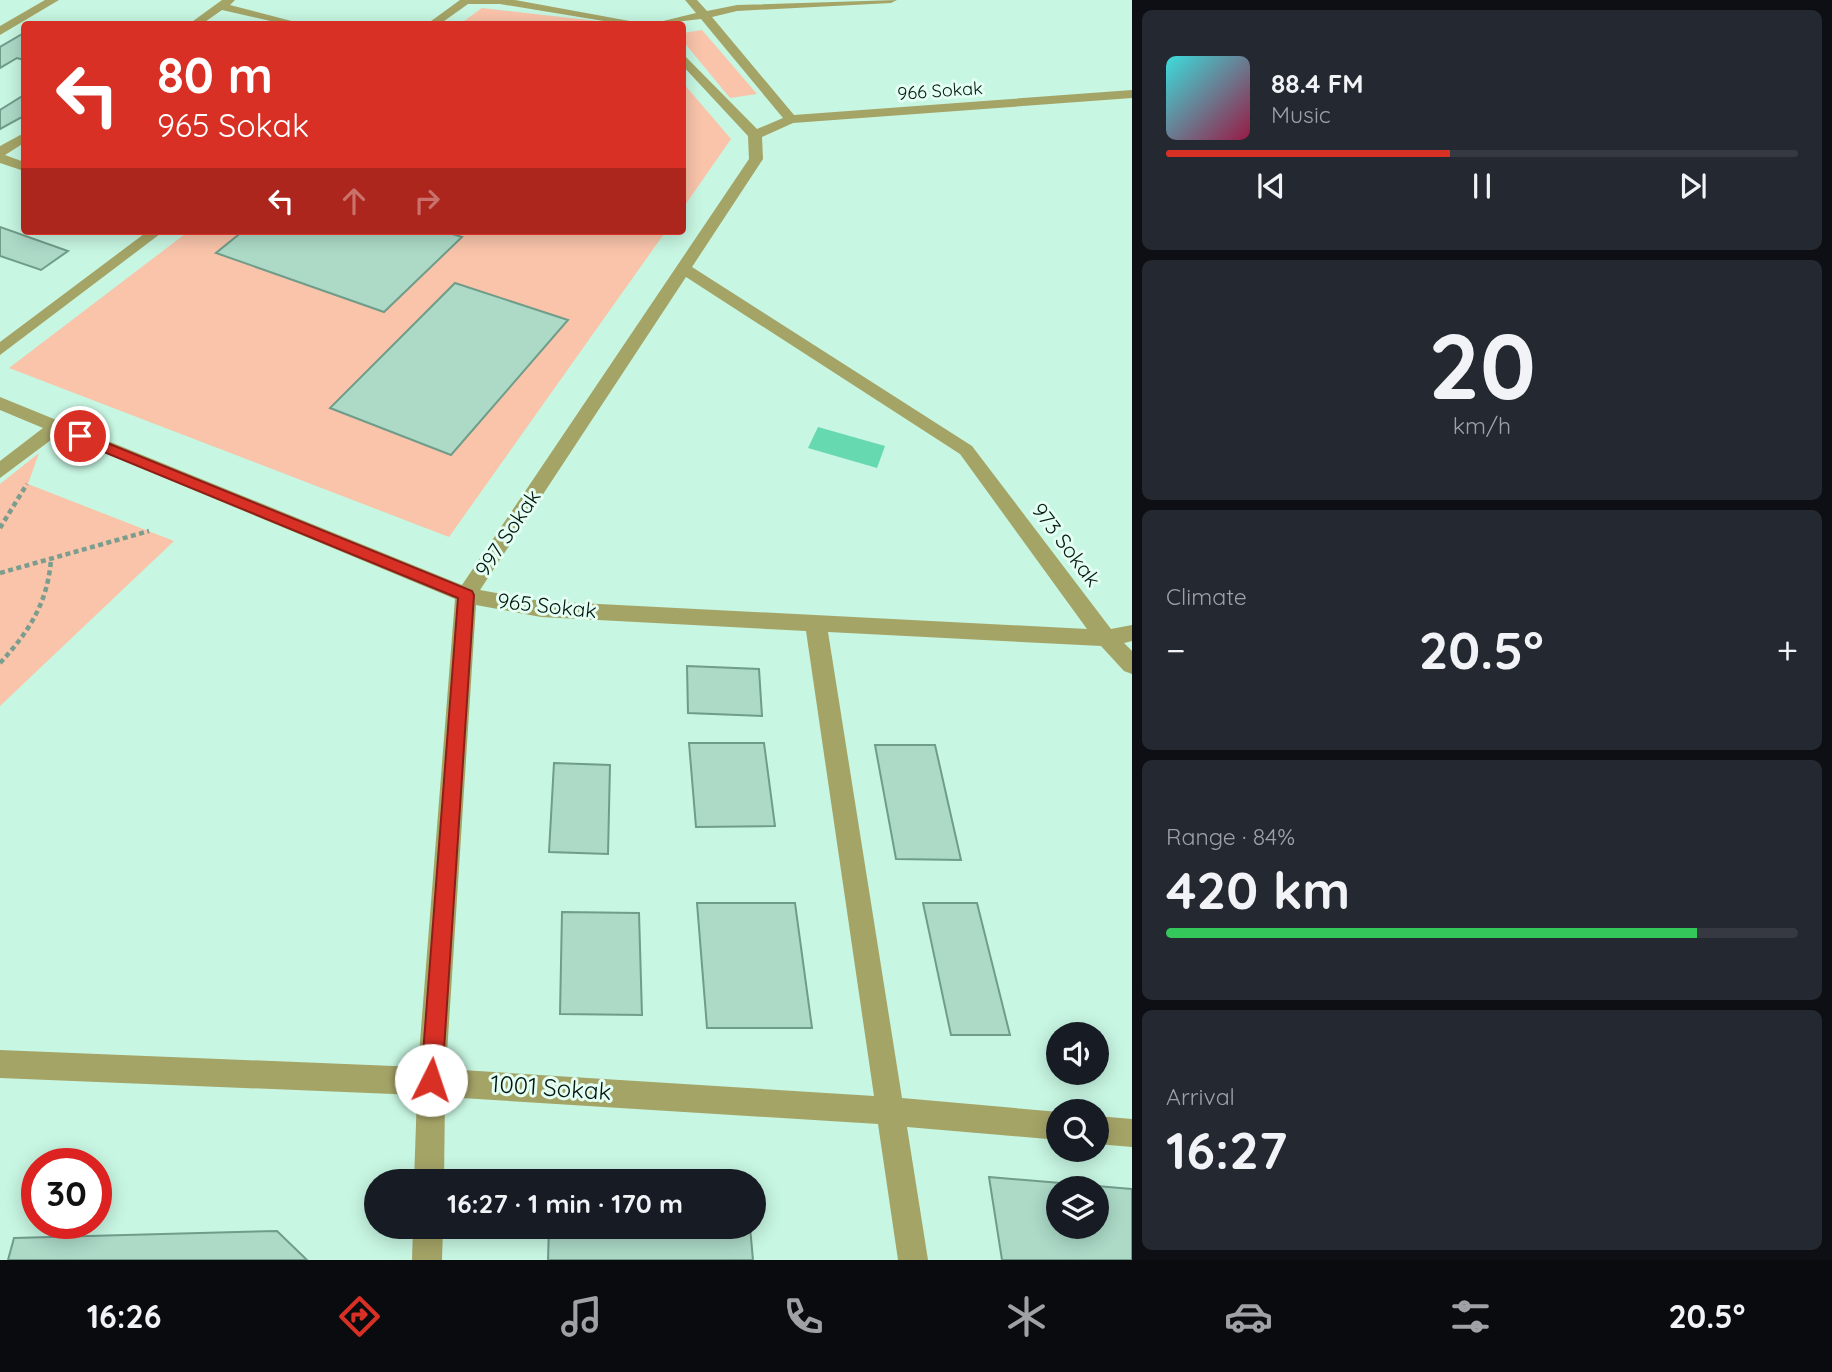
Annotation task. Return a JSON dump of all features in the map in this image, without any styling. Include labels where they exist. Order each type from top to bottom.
[{"type":"street","points":[[0,31],[53,0]]},
{"type":"street","points":[[691,0],[705,13],[791,119]]},
{"type":"street","points":[[674,21],[737,8],[891,0]]},
{"type":"street","points":[[437,21],[466,1],[500,1],[622,21]]},
{"type":"street","points":[[199,21],[225,3],[287,21]]},
{"type":"street","points":[[0,16],[19,20]]},
{"type":"street","points":[[686,61],[755,135]]},
{"type":"street","name":"966 Sokak","points":[[755,135],[791,119],[1132,94]]},
{"type":"street","name":"997 Sokak","points":[[429,1169],[431,1080],[466,595],[756,159],[755,135]]},
{"type":"street","points":[[0,152],[21,139]]},
{"type":"street","points":[[0,158],[21,166]]},
{"type":"street","points":[[0,350],[152,235]]},
{"type":"street","name":"973 Sokak","points":[[684,269],[966,450],[1106,638],[1132,665]]},
{"type":"street","name":"965 Sokak","points":[[0,403],[466,595],[541,609],[817,625],[1106,638],[1132,633]]},
{"type":"street","points":[[0,471],[57,426]]},
{"type":"street","points":[[817,625],[913,1260]]},
{"type":"street","name":"1001 Sokak","points":[[0,1064],[431,1080],[890,1110],[1046,1125]]},
{"type":"street","points":[[1109,1131],[1132,1133]]},
{"type":"street","points":[[427,1260],[428,1239]]},
{"type":"path","points":[[0,528],[27,484]]},
{"type":"path","points":[[0,573],[149,531]]},
{"type":"path","points":[[0,663],[27,636],[51,584],[51,559]]},
{"type":"shaded area","points":[[482,8],[597,21],[464,21]]},
{"type":"shaded area","points":[[702,30],[757,94],[730,98],[686,45],[686,33]]},
{"type":"shaded area","points":[[686,86],[731,139],[686,204]]},
{"type":"shaded area","points":[[184,235],[663,235],[449,537],[9,368]]},
{"type":"shaded area","points":[[818,427],[885,446],[877,468],[808,448]]},
{"type":"shaded area","points":[[39,453],[28,484],[174,541],[0,706],[0,484]]},
{"type":"building","points":[[21,35],[21,59],[17,58],[0,68],[0,47]]},
{"type":"building","points":[[21,97],[21,118],[0,129],[0,110]]},
{"type":"building","points":[[0,227],[68,251],[41,270],[0,256]]},
{"type":"building","points":[[238,235],[462,237],[384,312],[216,253]]},
{"type":"building","points":[[455,283],[568,320],[451,455],[330,408]]},
{"type":"building","points":[[687,666],[759,669],[762,716],[688,713]]},
{"type":"building","points":[[689,743],[764,743],[775,826],[696,827]]},
{"type":"building","points":[[875,745],[935,745],[961,860],[896,859]]},
{"type":"building","points":[[554,763],[610,765],[608,854],[549,852]]},
{"type":"building","points":[[697,903],[795,903],[812,1028],[707,1028]]},
{"type":"building","points":[[923,903],[977,903],[1010,1035],[951,1035]]},
{"type":"building","points":[[562,912],[639,913],[642,1015],[560,1014]]},
{"type":"building","points":[[989,1177],[1046,1182],[1046,1239],[1109,1239],[1109,1187],[1132,1189],[1132,1260],[1002,1260]]},
{"type":"building","points":[[277,1231],[307,1260],[8,1260],[14,1238],[112,1239],[112,1235]]},
{"type":"building","points":[[549,1239],[751,1239],[753,1260],[548,1260]]},
{"type":"route","points":[[80,436],[466,595],[431,1080]]}]
